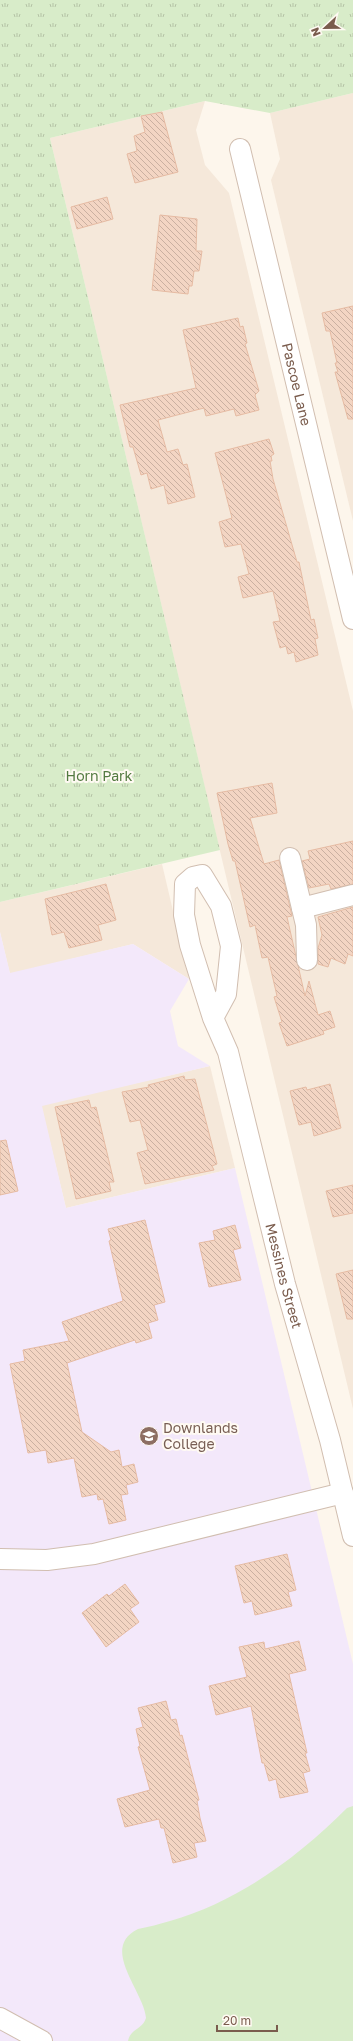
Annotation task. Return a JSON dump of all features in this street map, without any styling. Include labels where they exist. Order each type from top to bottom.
[{"type":"street","name":"Pascoe Lane","points":[[240,149],[353,619]]},
{"type":"street","points":[[290,858],[306,925],[307,960]]},
{"type":"street","name":"Messines Street","points":[[213,1018],[226,994],[231,946],[221,906],[202,875],[193,877],[185,884],[184,915],[190,945],[213,1018],[228,1052],[285,1284],[330,1440],[353,1536]]},
{"type":"street","points":[[302,908],[353,895]]},
{"type":"street","points":[[0,1560],[47,1560],[94,1554],[343,1493]]},
{"type":"street","points":[[0,2018],[42,2041]]},
{"type":"shaded area","points":[[353,93],[353,521],[271,180],[280,159],[270,113]]},
{"type":"shaded area","points":[[205,101],[196,130],[205,165],[229,193],[353,711],[353,1409],[50,138]]},
{"type":"shaded area","points":[[162,864],[189,979],[133,944],[10,974],[0,932],[0,902]]},
{"type":"shaded area","name":"Downlands College","points":[[0,932],[10,973],[133,944],[189,979],[170,1011],[178,1046],[210,1066],[42,1106],[66,1208],[235,1168],[353,1664],[353,2041],[0,2041]]},
{"type":"shaded area","points":[[210,1066],[235,1168],[66,1208],[41,1105]]},
{"type":"green space","name":"Horn Park","points":[[0,0],[353,0],[353,93],[270,113],[205,101],[50,138],[220,850],[0,902]]},
{"type":"green space","points":[[353,1806],[353,2041],[128,2041],[131,2034],[142,2025],[146,2018],[123,1958],[123,1947],[127,1937],[138,1929],[170,1921],[195,1912],[220,1902],[243,1890],[266,1876],[308,1844],[347,1808]]},
{"type":"building","points":[[162,112],[178,172],[135,183],[127,154],[137,151],[134,136],[145,132],[141,116]]},
{"type":"building","points":[[107,197],[113,219],[77,229],[71,207]]},
{"type":"building","points":[[160,215],[197,219],[196,251],[202,251],[199,271],[194,271],[192,286],[189,286],[188,294],[152,290]]},
{"type":"building","points":[[353,306],[353,419],[348,419],[335,372],[338,372],[335,363],[337,363],[330,331],[326,331],[322,313]]},
{"type":"building","points":[[238,318],[240,327],[243,326],[247,343],[245,344],[259,391],[255,395],[259,410],[236,416],[234,409],[206,416],[204,408],[158,420],[167,452],[178,449],[183,465],[187,464],[195,497],[168,504],[164,485],[151,489],[147,473],[141,475],[133,447],[130,447],[120,405],[196,388],[183,330]]},
{"type":"building","points":[[269,439],[274,454],[271,456],[272,461],[270,461],[273,479],[297,562],[299,562],[311,620],[314,619],[318,638],[315,639],[318,655],[296,662],[294,652],[288,654],[286,646],[280,648],[273,622],[280,621],[273,591],[243,598],[238,577],[249,574],[241,544],[225,547],[219,522],[232,518],[215,453]]},
{"type":"building","points":[[272,783],[277,813],[250,818],[264,864],[279,860],[292,916],[287,917],[305,996],[309,981],[318,1015],[330,1011],[335,1027],[323,1031],[324,1034],[287,1046],[279,1023],[282,1022],[274,997],[277,996],[268,957],[262,958],[255,925],[250,927],[235,861],[233,861],[228,844],[217,793]]},
{"type":"building","points":[[353,841],[353,884],[331,889],[329,884],[309,888],[302,861],[310,859],[308,851]]},
{"type":"building","points":[[106,884],[116,920],[98,925],[102,940],[69,948],[64,932],[52,935],[45,899]]},
{"type":"building","points":[[353,907],[353,956],[348,954],[345,964],[331,958],[328,967],[318,964],[318,948],[322,935],[318,917]]},
{"type":"building","points":[[184,1076],[185,1080],[195,1079],[217,1164],[212,1166],[214,1170],[145,1184],[137,1153],[148,1150],[140,1120],[130,1122],[122,1092],[149,1087],[148,1085]]},
{"type":"building","points":[[330,1084],[341,1128],[314,1136],[311,1122],[299,1125],[290,1091],[306,1087],[307,1090]]},
{"type":"building","points":[[89,1100],[91,1108],[96,1107],[114,1182],[109,1182],[111,1191],[76,1199],[55,1107]]},
{"type":"building","points":[[6,1140],[18,1191],[0,1195],[0,1141]]},
{"type":"building","points":[[353,1185],[353,1213],[333,1217],[326,1191]]},
{"type":"building","points":[[145,1220],[165,1302],[154,1305],[158,1320],[148,1323],[152,1338],[136,1343],[135,1340],[67,1363],[82,1432],[111,1452],[119,1450],[122,1467],[134,1464],[138,1482],[126,1485],[128,1494],[121,1495],[126,1520],[109,1524],[103,1499],[98,1500],[97,1494],[82,1497],[74,1458],[48,1463],[46,1450],[28,1453],[10,1364],[25,1361],[23,1350],[69,1341],[62,1322],[123,1301],[109,1241],[111,1240],[108,1229]]},
{"type":"building","points":[[235,1225],[241,1248],[233,1250],[241,1280],[209,1287],[199,1243],[215,1240],[213,1231]]},
{"type":"building","points":[[353,1270],[353,1319],[347,1319],[336,1274]]},
{"type":"building","points":[[287,1554],[296,1590],[288,1592],[292,1606],[255,1615],[252,1601],[244,1603],[235,1566]]},
{"type":"building","points":[[125,1584],[139,1603],[130,1609],[139,1622],[106,1647],[82,1613],[107,1594],[109,1596]]},
{"type":"building","points":[[299,1641],[306,1670],[289,1674],[310,1771],[303,1773],[308,1792],[280,1798],[276,1779],[269,1781],[264,1763],[262,1763],[251,1706],[216,1715],[209,1686],[247,1677],[239,1647],[264,1642],[265,1649]]},
{"type":"building","points":[[166,1701],[171,1720],[176,1719],[180,1736],[182,1735],[199,1800],[197,1801],[206,1841],[194,1843],[197,1857],[173,1863],[164,1828],[161,1828],[159,1819],[125,1827],[117,1799],[150,1790],[138,1747],[140,1746],[136,1729],[143,1727],[138,1708]]},
{"type":"place","name":"Downlands College","points":[[149,1436]]}]
